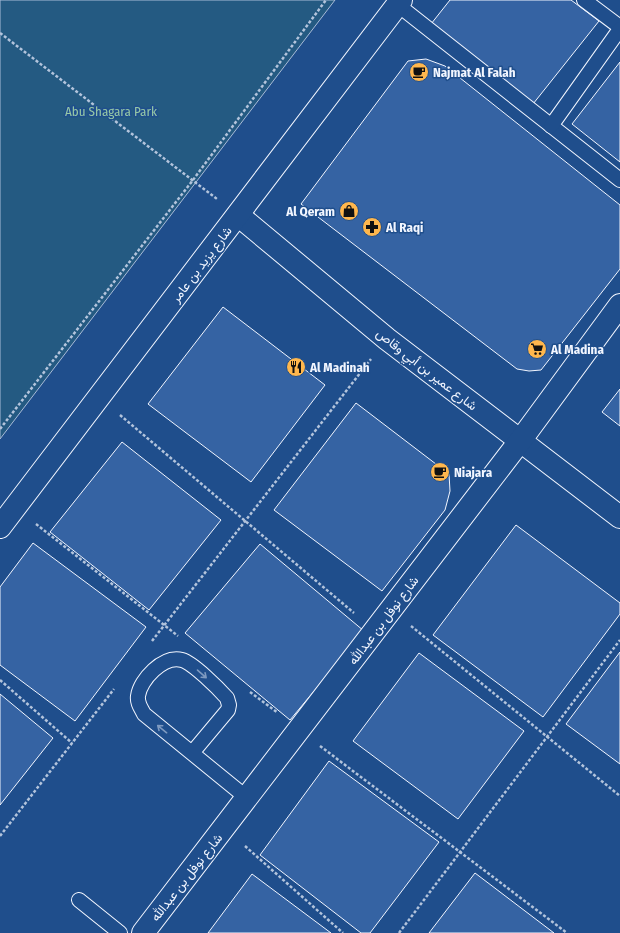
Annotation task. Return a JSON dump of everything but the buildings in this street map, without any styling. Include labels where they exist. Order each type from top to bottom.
[{"type":"street","name":"شارع يزيد بن عامر","points":[[0,528],[400,2]]},
{"type":"street","name":"شارع عمير بن أبي وقاص","points":[[238,215],[387,339],[620,517]]},
{"type":"street","name":"شارع نوفل بن عبدالله","points":[[143,933],[520,440],[620,305]]},
{"type":"lane","points":[[551,126],[620,28],[584,0]]},
{"type":"lane","points":[[400,2],[551,126],[620,180]]},
{"type":"lane","points":[[192,753],[228,710],[229,704],[227,698],[191,665],[183,660],[174,659],[158,665],[143,683],[138,697],[139,706],[144,714],[247,798]]},
{"type":"lane","points":[[79,900],[120,933]]},
{"type":"path","points":[[0,429],[193,180],[326,0]]},
{"type":"path","points":[[0,33],[238,215]]},
{"type":"path","points":[[150,644],[387,339]]},
{"type":"path","points":[[99,397],[374,630]]},
{"type":"path","points":[[15,508],[183,639]]},
{"type":"path","points":[[391,609],[620,796]]},
{"type":"path","points":[[399,933],[620,640]]},
{"type":"path","points":[[0,680],[72,744]]},
{"type":"path","points":[[0,836],[116,687]]},
{"type":"path","points":[[244,687],[567,933]]},
{"type":"path","points":[[224,828],[344,933]]},
{"type":"green space","name":"Abu Shagara Park","points":[[0,0],[335,0],[0,439]]},
{"type":"place","name":"Najmat Al Falah","points":[[419,72]]},
{"type":"place","name":"Al Qeram","points":[[349,211]]},
{"type":"place","name":"Al Raqi","points":[[372,227]]},
{"type":"place","name":"Al Madina","points":[[537,349]]},
{"type":"place","name":"Al Madinah","points":[[296,367]]},
{"type":"place","name":"Niajara","points":[[440,472]]}]
